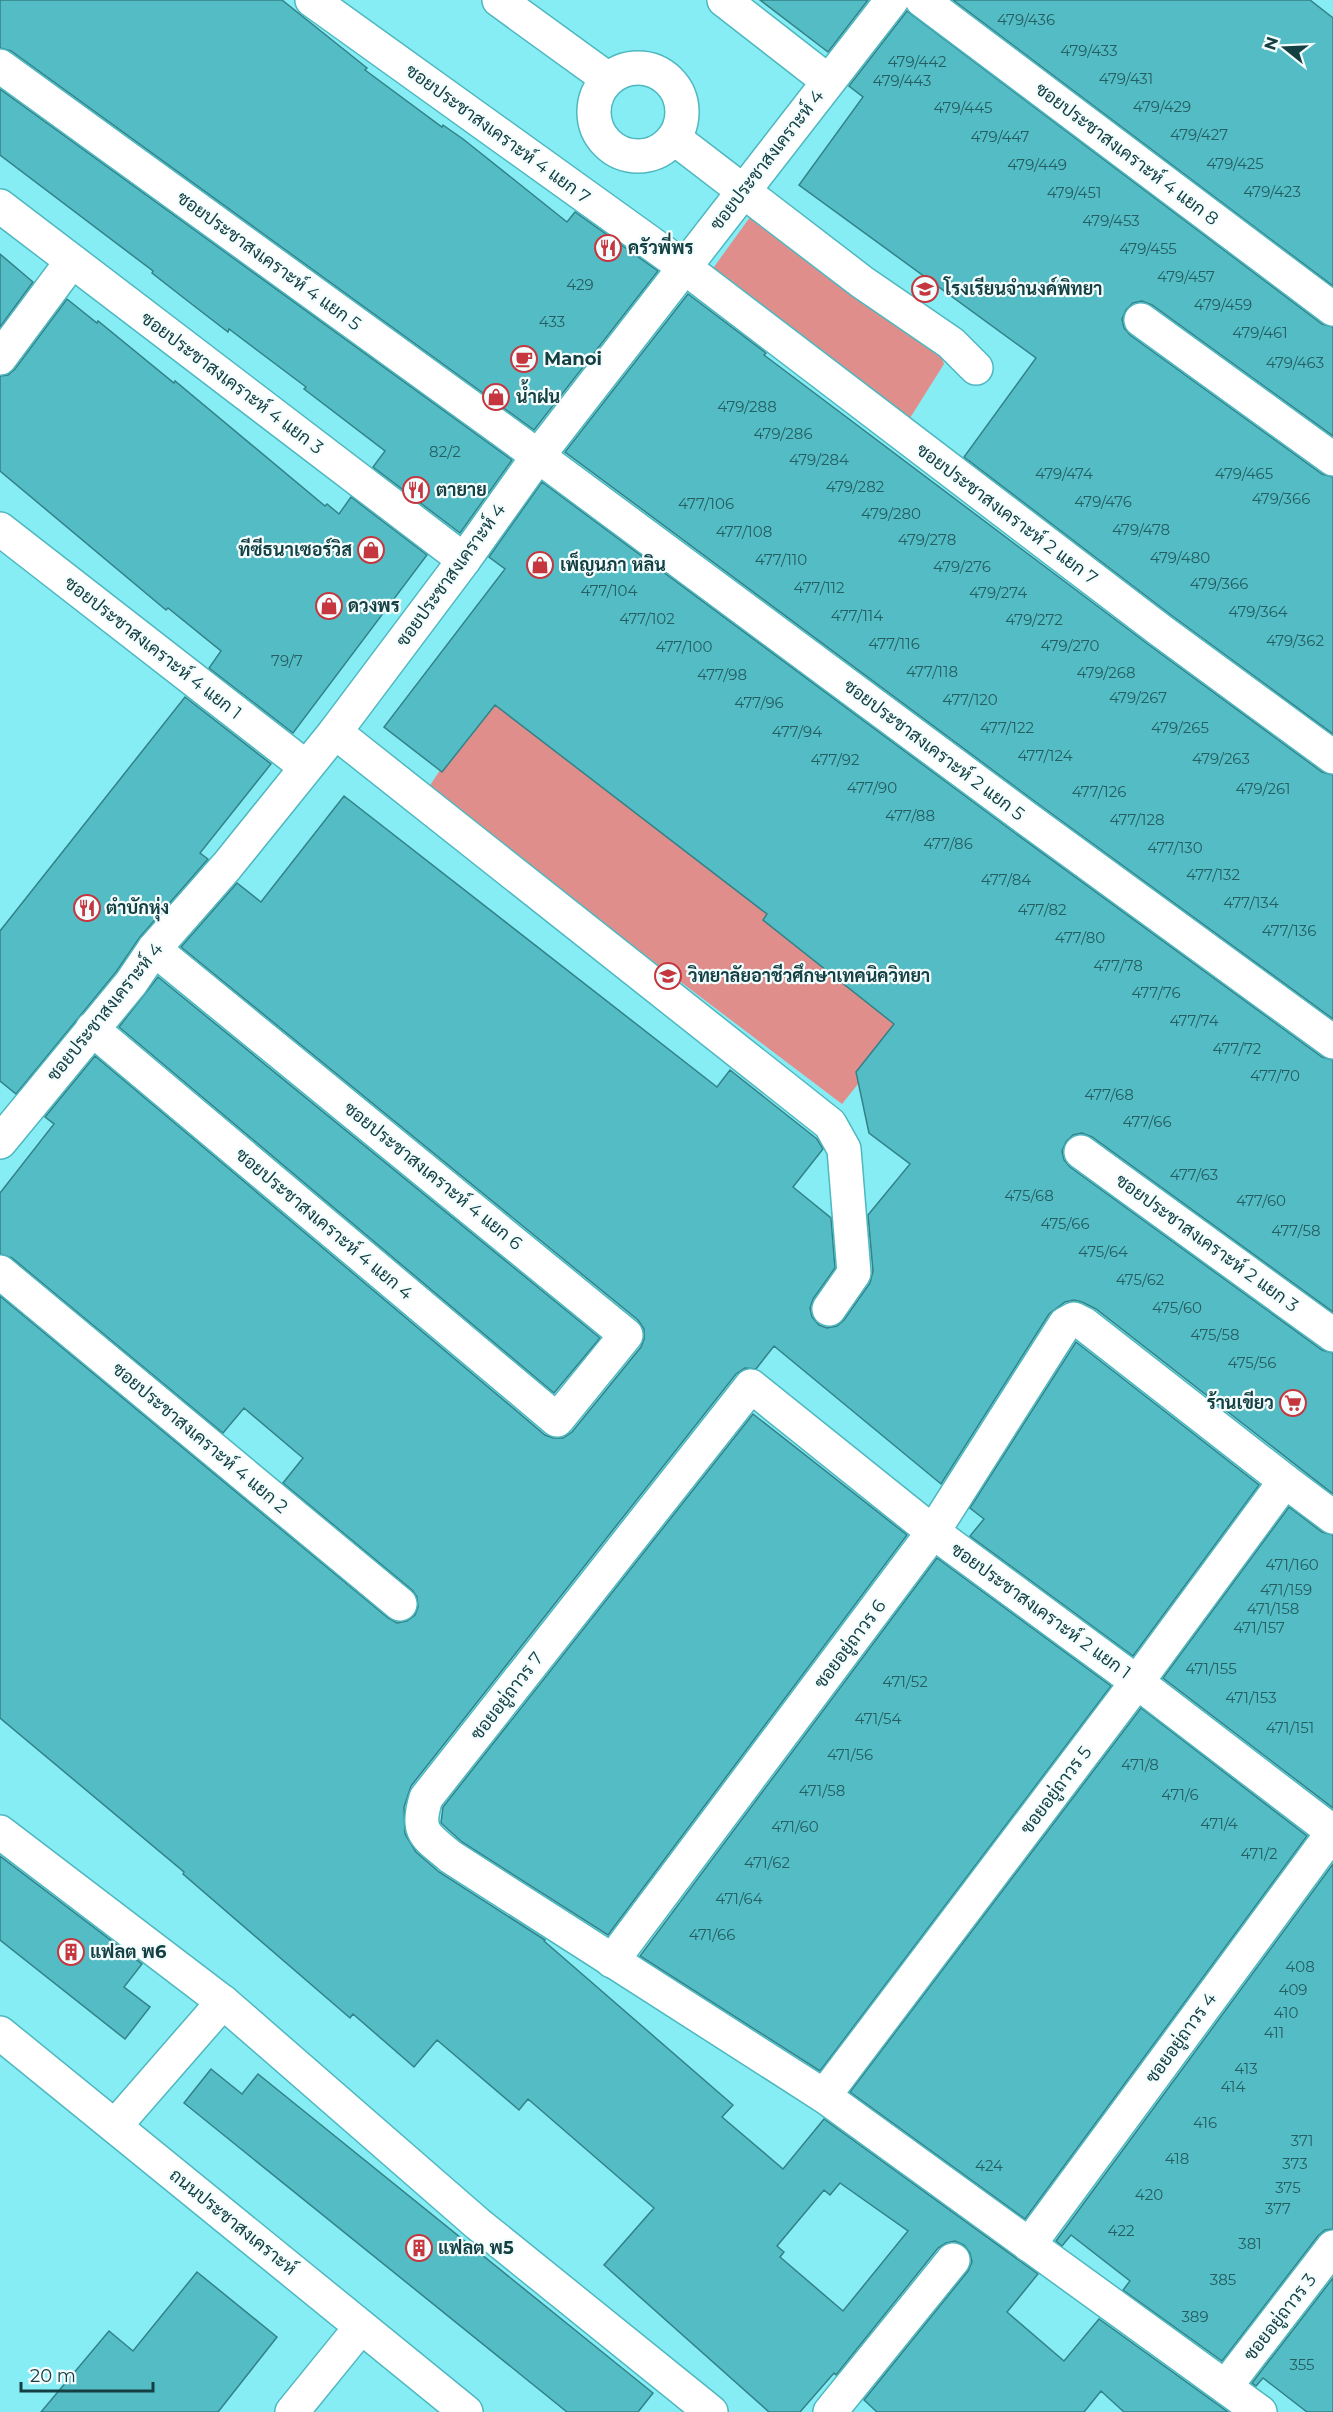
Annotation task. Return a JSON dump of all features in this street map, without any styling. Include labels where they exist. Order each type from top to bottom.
[{"type":"street","name":"ซอยประชาสงเคราะห์ 4 แยก 7","points":[[312,0],[684,267]]},
{"type":"street","points":[[500,0],[608,79]]},
{"type":"street","points":[[724,0],[828,81]]},
{"type":"street","name":"ซอยประชาสงเคราะห์ 4","points":[[0,1142],[131,983],[154,949],[227,866],[335,732],[464,560],[537,456],[892,0]]},
{"type":"street","name":"ซอยประชาสงเคราะห์ 4 แยก 8","points":[[922,0],[1333,309]]},
{"type":"street","name":"ซอยประชาสงเคราะห์ 4 แยก 5","points":[[0,66],[537,456]]},
{"type":"street","points":[[634,67],[648,68],[662,73],[673,84],[680,96],[683,111],[674,138],[663,149],[650,155],[636,156],[621,153],[599,134],[594,119],[594,105],[599,91],[608,79],[620,71],[634,67]]},
{"type":"street","points":[[674,138],[862,282],[951,343],[976,368]]},
{"type":"street","name":"ซอยประชาสงเคราะห์ 4 แยก 3","points":[[0,206],[464,560]]},
{"type":"street","points":[[0,358],[72,261]]},
{"type":"street","name":"ซอยประชาสงเคราะห์ 2 แยก 7","points":[[684,267],[1160,630],[1333,757]]},
{"type":"street","points":[[1141,320],[1333,459]]},
{"type":"street","name":"ซอยประชาสงเคราะห์ 2 แยก 5","points":[[537,456],[1333,1042]]},
{"type":"street","name":"ซอยประชาสงเคราะห์ 4 แยก 1","points":[[0,529],[306,767]]},
{"type":"street","points":[[335,732],[830,1125],[844,1149],[854,1273],[829,1309]]},
{"type":"street","name":"ซอยประชาสงเคราะห์ 4 แยก 6","points":[[154,949],[626,1335],[557,1420]]},
{"type":"street","name":"ซอยประชาสงเคราะห์ 4 แยก 4","points":[[92,1029],[557,1420]]},
{"type":"street","name":"ซอยประชาสงเคราะห์ 2 แยก 3","points":[[1081,1152],[1333,1335]]},
{"type":"street","name":"ซอยประชาสงเคราะห์ 4 แยก 2","points":[[0,1272],[400,1604]]},
{"type":"street","name":"ซอยอยู่ถาวร 6","points":[[612,1961],[933,1532],[1065,1324],[1074,1318],[1084,1324],[1285,1482]]},
{"type":"street","name":"ซอยประชาสงเคราะห์ 2 แยก 1","points":[[751,1386],[933,1532],[1137,1682],[1333,1832]]},
{"type":"street","name":"ซอยอยู่ถาวร 7","points":[[751,1386],[426,1798],[420,1819],[427,1837],[451,1857],[824,2096],[1260,2412]]},
{"type":"street","points":[[1285,1482],[1333,1516]]},
{"type":"street","name":"ซอยอยู่ถาวร 5","points":[[824,2096],[1285,1482]]},
{"type":"street","points":[[0,1832],[223,2002],[478,2224],[711,2412]]},
{"type":"street","name":"ซอยอยู่ถาวร 4","points":[[1029,2245],[1333,1832]]},
{"type":"street","points":[[115,2126],[223,2002]]},
{"type":"street","name":"ถนนประชาสงเคราะห์","points":[[2,2038],[115,2126],[466,2412]]},
{"type":"street","name":"ซอยอยู่ถาวร 3","points":[[1226,2386],[1333,2247]]},
{"type":"street","points":[[830,2412],[953,2260]]},
{"type":"street","points":[[292,2412],[362,2327]]},
{"type":"shaded area","points":[[753,213],[938,346],[944,364],[910,418],[711,271]]},
{"type":"shaded area","points":[[503,674],[915,1013],[842,1104],[427,790]]},
{"type":"building","points":[[0,0],[282,0],[367,68],[365,70],[442,127],[443,125],[463,139],[567,222],[575,212],[658,271],[534,430],[11,51],[0,48]]},
{"type":"building","points":[[760,0],[868,0],[828,52]]},
{"type":"building","points":[[953,0],[1310,0],[1333,18],[1333,286]]},
{"type":"building","points":[[907,11],[1322,324],[1333,327],[1333,436],[1152,305],[1142,301],[1133,303],[1126,310],[1122,319],[1124,328],[1130,335],[1322,474],[1333,477],[1333,734],[1171,615],[964,457],[1036,358],[799,185],[863,97],[849,86]]},
{"type":"building","points":[[0,89],[512,460],[460,533],[373,467],[385,451],[304,389],[306,387],[229,329],[228,332],[152,273],[153,271],[0,155]]},
{"type":"building","points":[[0,254],[33,282],[0,327]]},
{"type":"building","points":[[688,294],[766,353],[764,355],[1149,645],[1322,772],[1333,775],[1333,1019],[1037,803],[565,452]]},
{"type":"building","points":[[67,299],[97,323],[98,321],[174,383],[175,381],[325,506],[327,504],[339,514],[351,497],[427,555],[293,733],[209,668],[221,651],[168,608],[166,610],[0,471],[0,376],[8,375],[15,369]]},
{"type":"building","points":[[542,482],[1015,833],[1322,1057],[1333,1060],[1333,1312],[1092,1137],[1082,1133],[1073,1135],[1066,1142],[1062,1151],[1064,1160],[1070,1167],[1322,1350],[1333,1353],[1333,1494],[1096,1309],[1082,1302],[1074,1300],[1065,1302],[1049,1314],[941,1484],[774,1346],[756,1369],[745,1368],[736,1374],[411,1786],[404,1807],[405,1834],[416,1852],[439,1872],[545,1940],[733,2105],[722,2117],[783,2169],[824,2119],[1038,2274],[1007,2312],[1064,2361],[1099,2319],[1228,2412],[1124,2412],[1101,2391],[1084,2412],[877,2412],[864,2400],[968,2271],[972,2262],[970,2253],[964,2245],[955,2241],[938,2248],[836,2375],[834,2373],[800,2412],[769,2412],[604,2265],[654,2208],[528,2099],[519,2110],[437,2040],[414,2067],[353,2014],[350,2018],[183,1874],[184,1872],[0,1718],[0,1296],[388,1618],[397,1623],[407,1621],[415,1615],[418,1607],[417,1597],[412,1590],[283,1483],[303,1458],[244,1408],[223,1433],[12,1258],[0,1254],[0,1193],[54,1124],[45,1117],[95,1056],[545,1435],[563,1438],[572,1432],[641,1347],[644,1339],[644,1329],[638,1320],[181,947],[237,883],[261,902],[344,796],[717,1087],[730,1070],[817,1139],[823,1149],[793,1187],[831,1218],[835,1268],[813,1299],[810,1308],[812,1317],[819,1325],[827,1328],[837,1326],[844,1320],[870,1283],[873,1271],[868,1215],[910,1164],[869,1133],[856,1072],[894,1024],[763,920],[767,914],[495,705],[442,772],[384,727],[505,569],[489,557]],"holes":[[[840,2183],[908,2231],[843,2311],[780,2257],[784,2252],[777,2246],[824,2190],[830,2195]]]},
{"type":"building","points":[[185,697],[271,764],[200,853],[208,859],[140,937],[116,972],[16,1094],[0,1081],[0,931]]},
{"type":"building","points":[[158,977],[600,1338],[554,1393],[119,1027]]},
{"type":"building","points":[[1076,1342],[1259,1485],[1133,1656],[970,1536],[984,1519],[970,1508]]},
{"type":"building","points":[[753,1414],[907,1535],[608,1935],[462,1842],[441,1823],[443,1807]]},
{"type":"building","points":[[1289,1507],[1322,1532],[1333,1535],[1333,1808],[1163,1678]]},
{"type":"building","points":[[937,1558],[1111,1686],[820,2071],[640,1956]]},
{"type":"building","points":[[1141,1708],[1307,1836],[1025,2219],[850,2092]]},
{"type":"building","name":"แฟลต พ6","points":[[0,1856],[142,1964],[124,1987],[150,2007],[125,2039],[0,1940]]},
{"type":"building","points":[[1333,1864],[1333,2229],[1325,2230],[1318,2236],[1222,2361],[1123,2290],[1130,2281],[1071,2235],[1062,2246],[1056,2241]]},
{"type":"building","name":"แฟลต พ5","points":[[211,2069],[242,2094],[258,2074],[653,2393],[638,2412],[567,2412],[184,2103]]},
{"type":"building","points":[[197,2272],[277,2337],[218,2412],[41,2412],[109,2331],[133,2351]]},
{"type":"building","points":[[1333,2278],[1333,2412],[1307,2412],[1263,2378],[1256,2386],[1252,2383]]},
{"type":"place","name":"ครัวพี่พร","points":[[608,248]]},
{"type":"place","name":"โรงเรียนจำนงค์พิทยา","points":[[925,289]]},
{"type":"place","name":"Manoi","points":[[524,359]]},
{"type":"place","name":"น้ำฝน","points":[[496,397]]},
{"type":"place","name":"ตายาย","points":[[416,490]]},
{"type":"place","name":"ทีซีธนาเซอร์วิส","points":[[371,550]]},
{"type":"place","name":"เพ็ญนภา หลิน","points":[[540,565]]},
{"type":"place","name":"ดวงพร","points":[[329,606]]},
{"type":"place","name":"ตำบักหุ่ง","points":[[87,908]]},
{"type":"place","name":"วิทยาลัยอาชีวศึกษาเทคนิควิทยา","points":[[668,976]]},
{"type":"place","name":"ร้านเขียว","points":[[1293,1403]]},
{"type":"place","name":"แฟลต พ6","points":[[71,1952]]},
{"type":"place","name":"แฟลต พ5","points":[[419,2248]]}]
